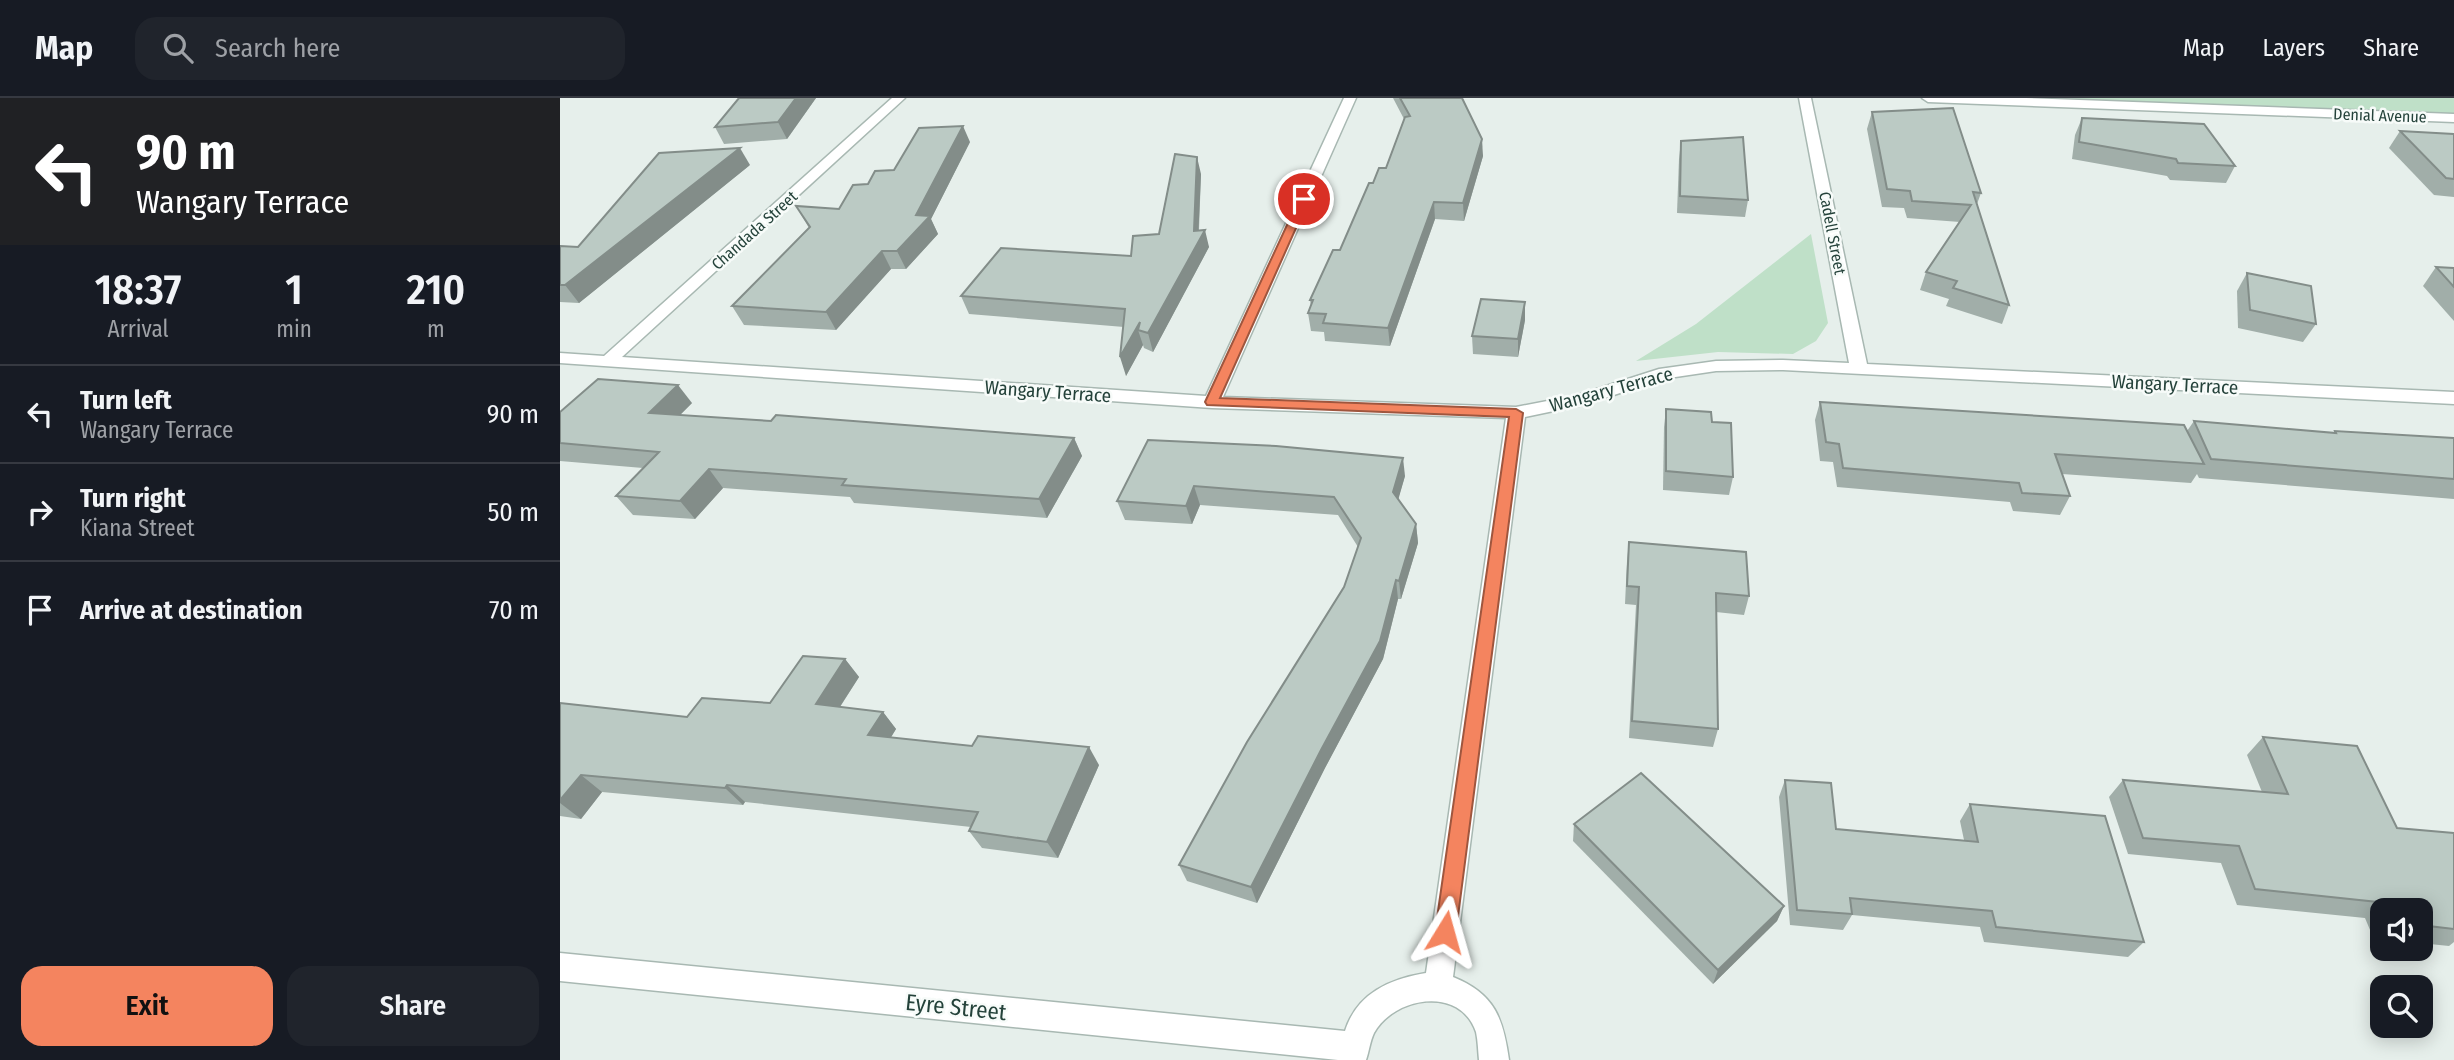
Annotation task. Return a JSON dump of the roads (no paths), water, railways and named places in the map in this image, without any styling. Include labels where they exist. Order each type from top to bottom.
[{"type":"street","name":"Chandada Street","points":[[608,361],[899,98]]},
{"type":"street","points":[[1212,402],[1350,98]]},
{"type":"street","name":"Cadell Street","points":[[1805,98],[1860,369]]},
{"type":"street","name":"Denial Avenue","points":[[1928,98],[2454,118]]},
{"type":"street","name":"Wangary Terrace","points":[[560,358],[1212,402],[1516,413],[1581,400],[1658,374],[1716,366],[1860,369],[2454,398]]},
{"type":"street","points":[[1438,986],[1516,413]]},
{"type":"street","name":"Eyre Street","points":[[560,967],[1352,1053]]},
{"type":"street","points":[[1352,1053],[1365,1019],[1385,999],[1411,987],[1438,986],[1462,996],[1482,1015],[1491,1031],[1494,1060]]}]
